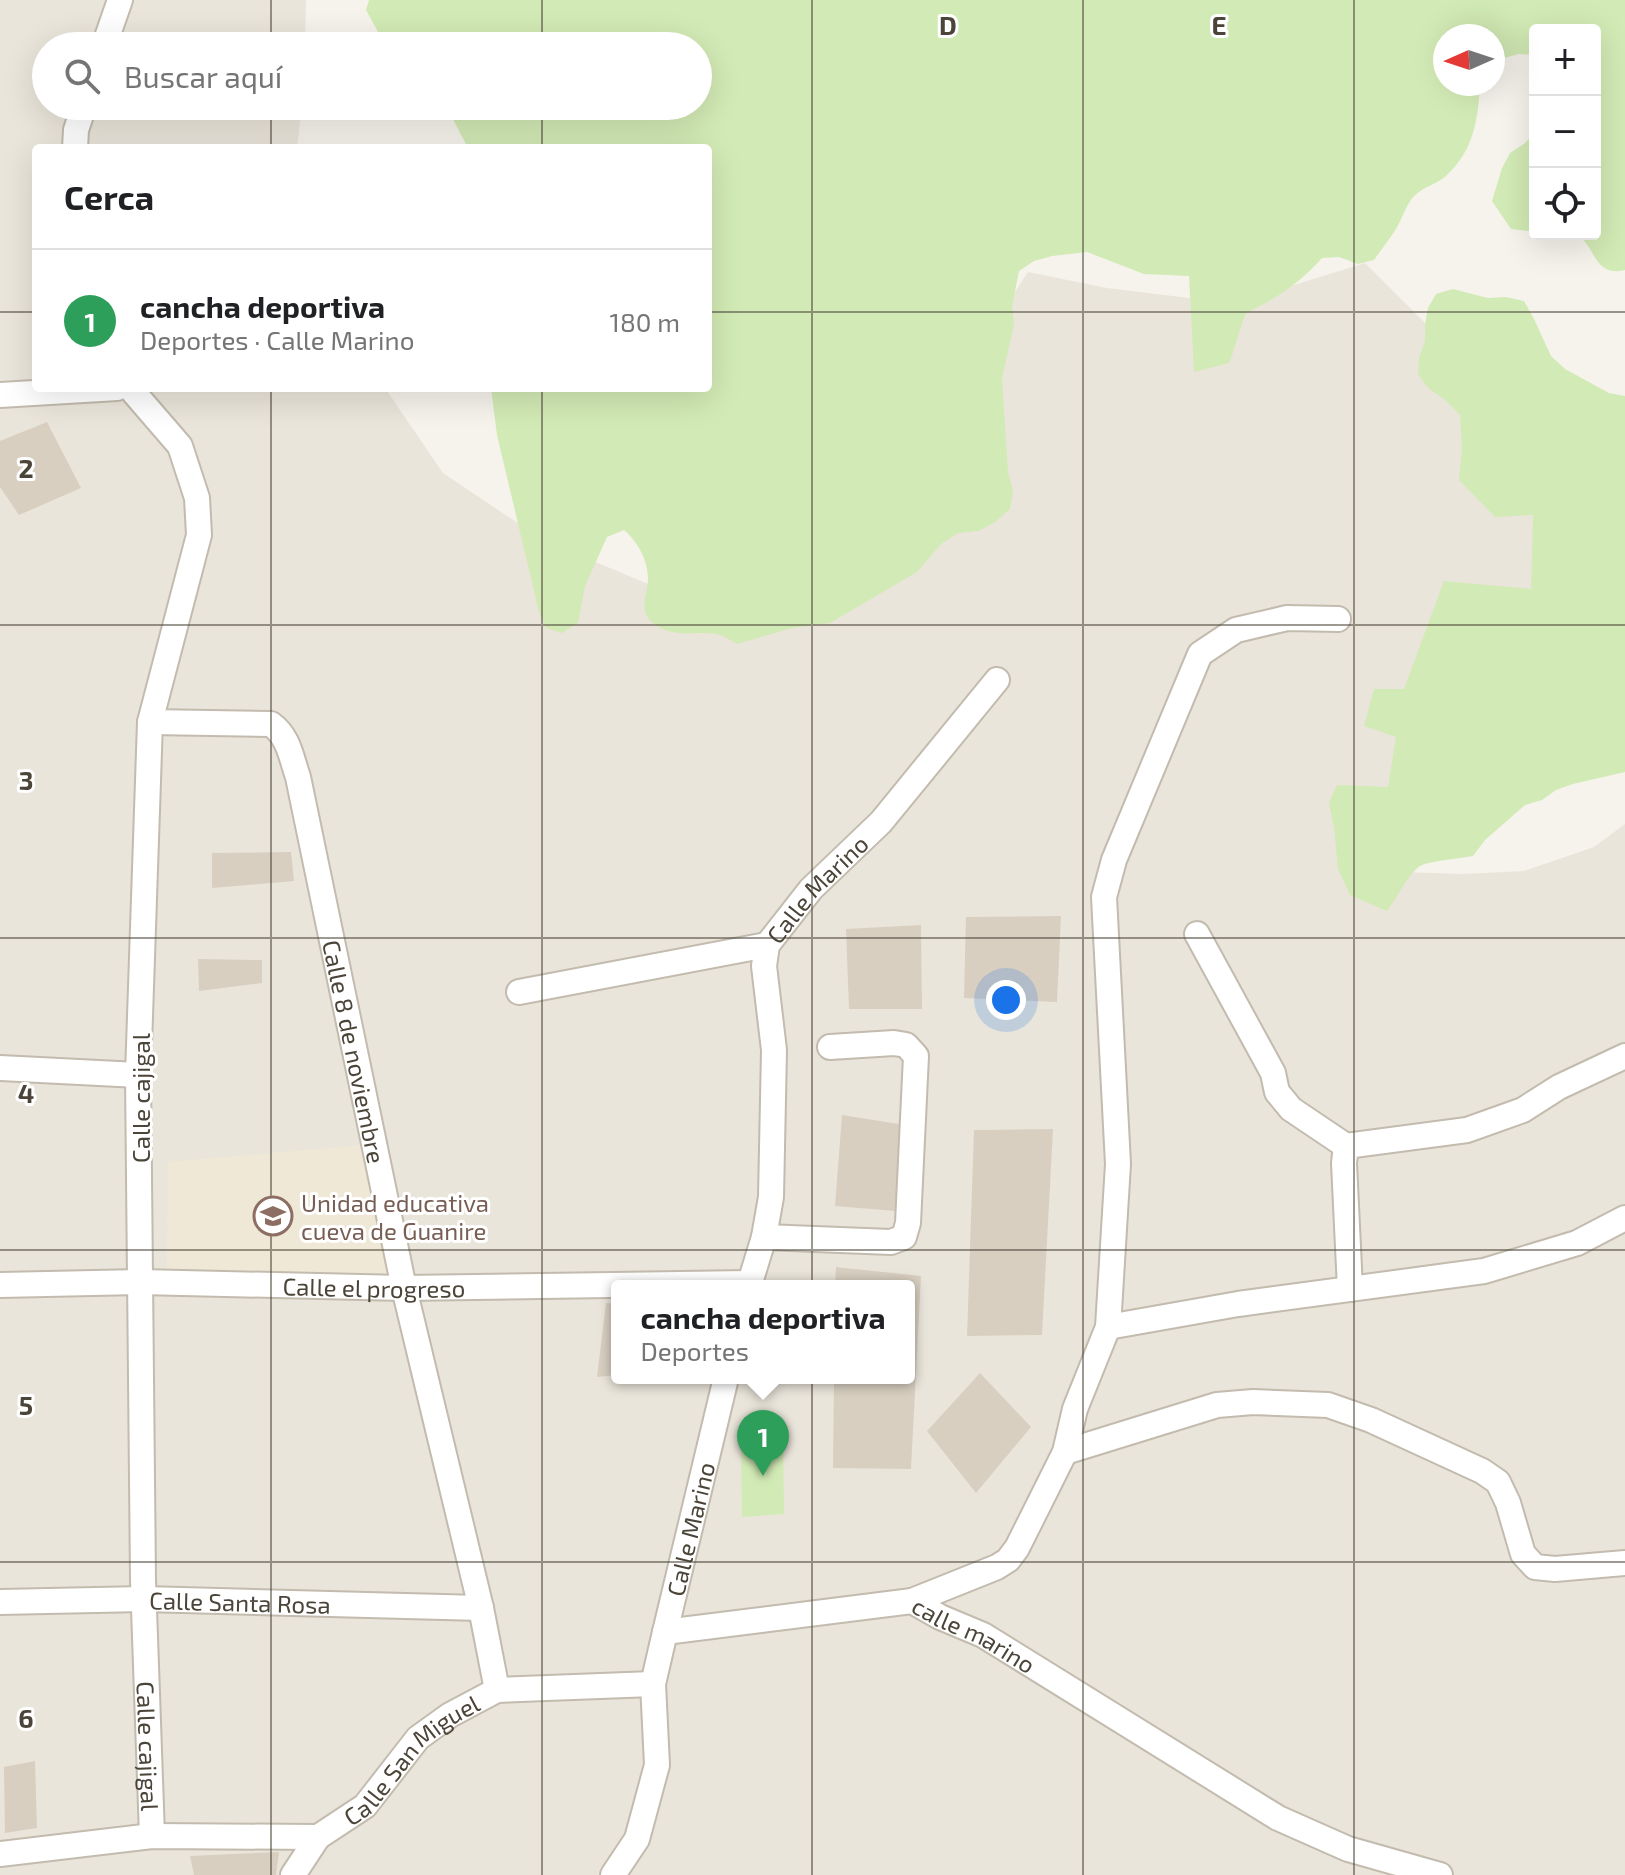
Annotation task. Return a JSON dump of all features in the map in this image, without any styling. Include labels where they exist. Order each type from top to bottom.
[{"type":"street","points":[[109,32],[120,0]]},
{"type":"street","points":[[75,144],[79,120]]},
{"type":"street","points":[[0,395],[50,392]]},
{"type":"street","name":"Calle cajigal","points":[[133,392],[180,446],[197,498],[199,535],[150,722],[138,1075],[144,1599],[152,1836]]},
{"type":"street","points":[[912,1601],[997,1567],[1008,1560],[1017,1548],[1065,1452],[1075,1409],[1108,1327],[1118,1164],[1104,897],[1114,860],[1200,654],[1236,630],[1287,618],[1338,619]]},
{"type":"street","name":"Calle Marino","points":[[751,1280],[764,1237],[771,1197],[774,1050],[764,966],[767,945],[811,889],[881,822],[997,680]]},
{"type":"street","name":"Calle 8 de noviembre","points":[[150,722],[271,724],[281,731],[287,745],[298,777],[404,1288],[481,1608],[497,1690]]},
{"type":"street","points":[[1197,934],[1273,1073],[1277,1092],[1291,1109],[1346,1146],[1467,1130],[1523,1110],[1559,1087],[1625,1056]]},
{"type":"street","points":[[519,992],[767,945]]},
{"type":"street","points":[[764,1237],[891,1242],[904,1237],[908,1223],[916,1056],[906,1045],[894,1043],[830,1047]]},
{"type":"street","points":[[0,1068],[138,1075]]},
{"type":"street","points":[[1346,1146],[1344,1163],[1350,1289]]},
{"type":"street","points":[[1108,1327],[1238,1304],[1484,1271],[1577,1243],[1625,1218]]},
{"type":"street","name":"Calle el progreso","points":[[0,1285],[140,1282],[404,1288],[611,1286]]},
{"type":"street","name":"Calle Marino","points":[[665,1632],[725,1384]]},
{"type":"street","points":[[1065,1452],[1217,1405],[1253,1402],[1328,1405],[1371,1420],[1482,1471],[1498,1482],[1508,1503],[1523,1554],[1535,1567],[1555,1569],[1625,1563]]},
{"type":"street","name":"Calle Santa Rosa","points":[[0,1602],[144,1599],[481,1608]]},
{"type":"street","name":"calle marino","points":[[665,1632],[912,1601],[983,1635],[1278,1818],[1348,1849],[1440,1875]]},
{"type":"street","points":[[613,1875],[637,1839],[657,1765],[653,1684],[665,1632]]},
{"type":"street","name":"Calle San Miguel","points":[[293,1875],[318,1837],[365,1806],[418,1738],[450,1715],[497,1690],[653,1684]]},
{"type":"street","name":"Calle San Miguel","points":[[0,1854],[152,1836],[318,1837]]},
{"type":"shaded area","points":[[0,0],[306,0],[305,32],[32,32],[32,120],[300,120],[297,144],[32,144],[32,392],[388,392],[443,473],[543,540],[684,599],[956,382],[1028,272],[1107,288],[1189,298],[1268,293],[1365,263],[1603,501],[1400,872],[1463,874],[1524,871],[1594,847],[1625,824],[1625,1875],[0,1875]]},
{"type":"shaded area","name":"Unidad educativa cueva de Guanire","points":[[366,1145],[390,1280],[167,1269],[168,1162]]},
{"type":"green space","points":[[369,0],[1625,0],[1625,270],[1606,269],[1583,240],[1601,240],[1601,24],[1529,24],[1529,55],[1505,58],[1505,24],[1433,24],[1433,96],[1479,96],[1473,134],[1463,156],[1446,176],[1414,196],[1374,260],[1358,264],[1339,257],[1322,258],[1287,290],[1246,313],[1229,363],[1194,372],[1189,276],[1144,274],[1087,252],[1034,261],[1019,271],[1012,306],[1014,324],[1002,378],[1008,472],[1013,491],[1010,509],[994,523],[978,531],[958,533],[941,544],[917,572],[830,623],[792,628],[737,644],[712,633],[671,632],[649,619],[645,609],[646,564],[637,545],[624,530],[607,537],[585,586],[578,623],[562,633],[546,628],[539,612],[497,435],[492,392],[712,392],[712,144],[466,144],[453,120],[712,120],[712,32],[378,32],[366,10]]},
{"type":"green space","points":[[1529,139],[1528,231],[1511,229],[1492,201],[1510,153]]},
{"type":"green space","points":[[1453,289],[1488,298],[1506,297],[1524,301],[1551,356],[1565,369],[1609,393],[1625,396],[1625,772],[1573,784],[1525,805],[1485,840],[1473,856],[1422,865],[1408,879],[1387,911],[1350,895],[1338,869],[1329,802],[1337,785],[1388,787],[1396,737],[1364,726],[1374,689],[1404,689],[1444,581],[1531,589],[1533,515],[1495,517],[1459,480],[1462,448],[1460,415],[1428,388],[1418,374],[1428,308],[1436,294]]},
{"type":"green space","points":[[783,1436],[784,1514],[742,1517],[741,1438]]},
{"type":"building","points":[[47,422],[81,488],[19,515],[0,487],[0,441]]},
{"type":"building","points":[[291,852],[294,881],[212,888],[212,853]]},
{"type":"building","points":[[1061,916],[1057,1002],[964,998],[966,917]]},
{"type":"building","points":[[921,925],[922,1009],[849,1009],[846,929]]},
{"type":"building","points":[[198,959],[262,960],[262,983],[199,991]]},
{"type":"building","points":[[842,1115],[905,1125],[895,1211],[835,1206]]},
{"type":"building","points":[[1053,1129],[1042,1335],[967,1336],[974,1130]]},
{"type":"building","points":[[836,1267],[921,1276],[911,1469],[833,1468],[834,1384],[915,1384],[915,1280],[835,1280]]},
{"type":"building","points":[[606,1303],[611,1303],[611,1376],[597,1377]]},
{"type":"building","points":[[980,1373],[1031,1427],[976,1493],[927,1431]]},
{"type":"building","points":[[35,1761],[37,1828],[5,1833],[4,1767]]},
{"type":"building","points":[[279,1852],[276,1875],[194,1875],[190,1856]]},
{"type":"place","name":"Unidad educativa cueva de Guanire","points":[[273,1216]]},
{"type":"place","name":"cancha deportiva","points":[[763,1476]]}]
